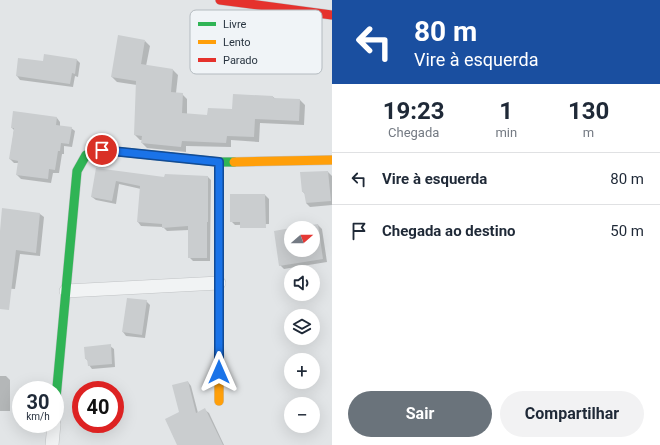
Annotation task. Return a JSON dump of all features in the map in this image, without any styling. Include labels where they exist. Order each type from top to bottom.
[{"type":"street","points":[[220,0],[295,10]]},
{"type":"street","points":[[322,14],[332,15]]},
{"type":"street","points":[[58,381],[77,171],[86,155],[102,150],[219,162],[332,160]]},
{"type":"street","points":[[219,162],[219,401]]},
{"type":"street","points":[[66,291],[219,283]]},
{"type":"street","points":[[52,445],[53,433]]},
{"type":"building","points":[[118,35],[145,40],[141,64],[173,69],[171,92],[183,93],[182,113],[207,115],[208,108],[232,109],[233,94],[273,96],[273,98],[300,99],[299,121],[255,119],[254,137],[227,136],[226,143],[182,141],[181,147],[141,143],[142,136],[134,135],[136,81],[111,77]]},
{"type":"building","points":[[44,54],[77,59],[75,74],[72,73],[70,84],[16,76],[18,58],[43,61]]},
{"type":"building","points":[[13,111],[57,117],[56,125],[72,127],[69,144],[61,143],[55,170],[49,169],[48,179],[16,175],[18,161],[9,159],[14,128],[11,128]]},
{"type":"building","points":[[96,168],[164,177],[165,174],[208,176],[207,258],[188,258],[188,226],[162,228],[162,224],[137,222],[140,186],[116,181],[112,201],[91,197]]},
{"type":"building","points":[[328,171],[331,201],[306,203],[304,192],[302,192],[300,172]]},
{"type":"building","points":[[230,194],[265,194],[266,228],[240,228],[240,222],[230,222]]},
{"type":"building","points":[[2,208],[40,213],[36,253],[16,250],[9,310],[0,309],[0,231]]},
{"type":"building","points":[[284,229],[284,257],[320,257],[320,238],[323,259],[279,266],[274,231]]},
{"type":"building","points":[[127,298],[147,300],[142,335],[122,332]]},
{"type":"building","points":[[111,344],[112,364],[88,366],[87,359],[85,359],[84,347]]},
{"type":"building","points":[[188,381],[196,413],[205,408],[223,445],[177,445],[165,419],[179,412],[172,385]]},
{"type":"traffic: fast","points":[[58,381],[77,171],[86,155],[102,150],[219,162],[234,162]]},
{"type":"traffic: slow","points":[[234,162],[332,160]]},
{"type":"traffic: slow","points":[[219,332],[219,401]]},
{"type":"traffic: jam","points":[[220,0],[295,10]]},
{"type":"traffic: jam","points":[[322,14],[332,15]]},
{"type":"traffic: jam","points":[[219,162],[219,332]]},
{"type":"route","points":[[102,150],[219,162],[219,372]]}]
